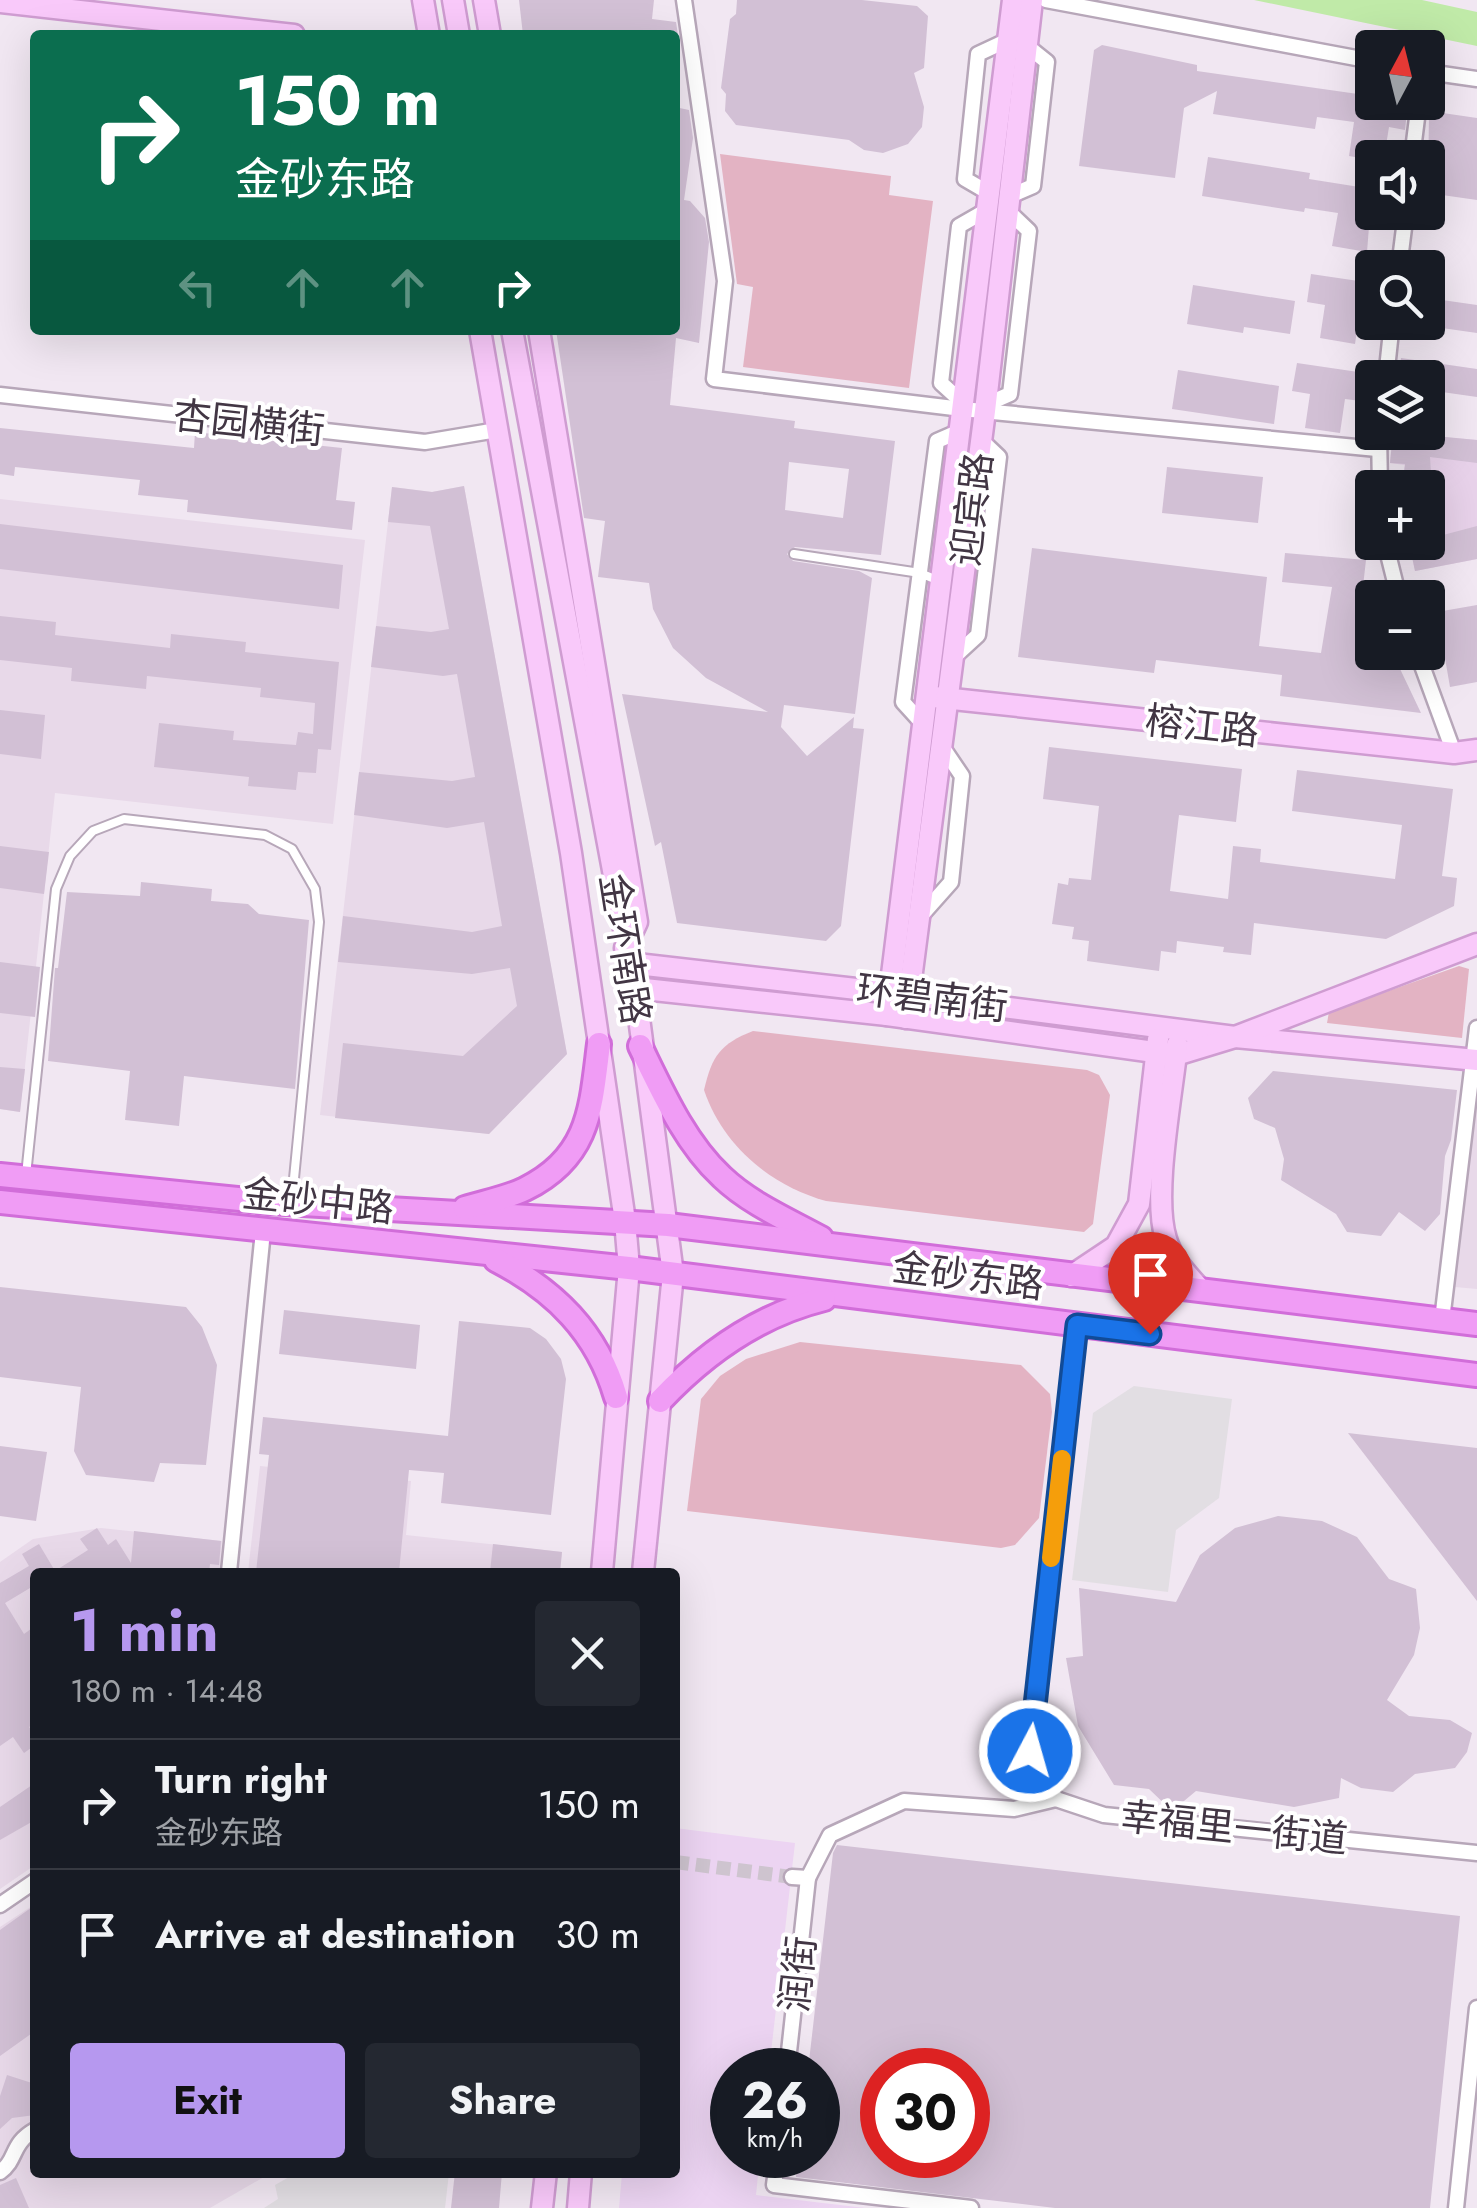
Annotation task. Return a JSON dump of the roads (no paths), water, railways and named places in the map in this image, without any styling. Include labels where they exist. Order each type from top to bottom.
[{"type":"main road","points":[[448,1213],[524,1190],[566,1160],[582,1140],[599,1044]]},
{"type":"main road","points":[[640,1046],[664,1096],[704,1158],[724,1180],[772,1212],[833,1244]]},
{"type":"main road","name":"金砂中路","points":[[0,1175],[292,1204],[668,1224]]},
{"type":"main road","name":"金砂中路","points":[[0,1202],[628,1268]]},
{"type":"main road","name":"金砂东路","points":[[668,1224],[1477,1324]]},
{"type":"main road","points":[[484,1253],[528,1276],[556,1297],[608,1368],[616,1397]]},
{"type":"main road","name":"金砂东路","points":[[628,1268],[1477,1375]]},
{"type":"main road","points":[[660,1401],[691,1368],[728,1341],[796,1306],[840,1295]]},
{"type":"street","points":[[423,0],[428,30]]},
{"type":"street","points":[[453,0],[457,30]]},
{"type":"street","points":[[484,0],[489,30]]},
{"type":"street","points":[[684,0],[725,280],[714,379],[1355,447]]},
{"type":"street","name":"迎宾路","points":[[897,1017],[923,724],[954,656],[985,408],[998,202],[1019,112],[1013,0]]},
{"type":"street","name":"迎宾路","points":[[900,994],[919,919],[941,745],[937,697],[941,582],[963,407],[998,202],[1018,43],[1032,0]]},
{"type":"street","points":[[1046,0],[1355,58]]},
{"type":"street","points":[[0,2],[249,30]]},
{"type":"street","points":[[998,202],[1033,186],[1047,62],[1018,43]]},
{"type":"street","points":[[1445,75],[1477,80]]},
{"type":"street","points":[[1019,112],[1043,95]]},
{"type":"street","name":"金环南路","points":[[481,335],[571,853],[625,1222],[628,1268],[602,1568]]},
{"type":"street","name":"金环南路","points":[[513,335],[634,988],[668,1224],[673,1274],[643,1568]]},
{"type":"street","points":[[539,335],[637,922],[626,955]]},
{"type":"street","name":"杏园横街","points":[[0,395],[426,442],[497,430]]},
{"type":"street","points":[[923,724],[903,702],[936,441],[960,432]]},
{"type":"street","points":[[1424,670],[1454,753]]},
{"type":"street","name":"榕江路","points":[[937,697],[1454,753],[1477,750]]},
{"type":"street","points":[[1235,1038],[1477,944]]},
{"type":"street","name":"环碧南街","points":[[626,955],[1235,1038],[1475,1060]]},
{"type":"street","name":"环碧南街","points":[[634,988],[897,1017],[1166,1054],[1235,1038]]},
{"type":"street","points":[[1071,1276],[1116,1246],[1139,1204],[1169,1028]]},
{"type":"street","points":[[1442,1320],[1477,1028]]},
{"type":"street","points":[[1166,1054],[1160,1204],[1165,1238],[1173,1258],[1201,1290]]},
{"type":"street","points":[[229,1568],[264,1231]]},
{"type":"street","points":[[792,1876],[808,1878],[830,1835],[904,1801],[1014,1809],[1056,1799],[1030,1751],[1077,1325]]},
{"type":"street","name":"幸福里一街道","points":[[1056,1799],[1104,1816],[1477,1853]]},
{"type":"street","name":"润街","points":[[789,2048],[808,1878]]},
{"type":"street","points":[[0,1905],[30,1884]]},
{"type":"street","points":[[1456,2208],[1477,2008]]},
{"type":"street","points":[[0,2172],[6,2168],[21,2138],[30,2133]]},
{"type":"street","points":[[542,2208],[545,2178]]},
{"type":"street","points":[[578,2208],[580,2178]]},
{"type":"street","points":[[775,2178],[774,2185],[971,2208]]},
{"type":"lane","points":[[794,554],[920,573],[941,582]]},
{"type":"lane","points":[[26,1178],[56,889],[70,856],[93,831],[124,819],[266,835],[292,849],[316,889],[319,922],[292,1204]]},
{"type":"tunnel","points":[[680,1863],[792,1877]]}]
